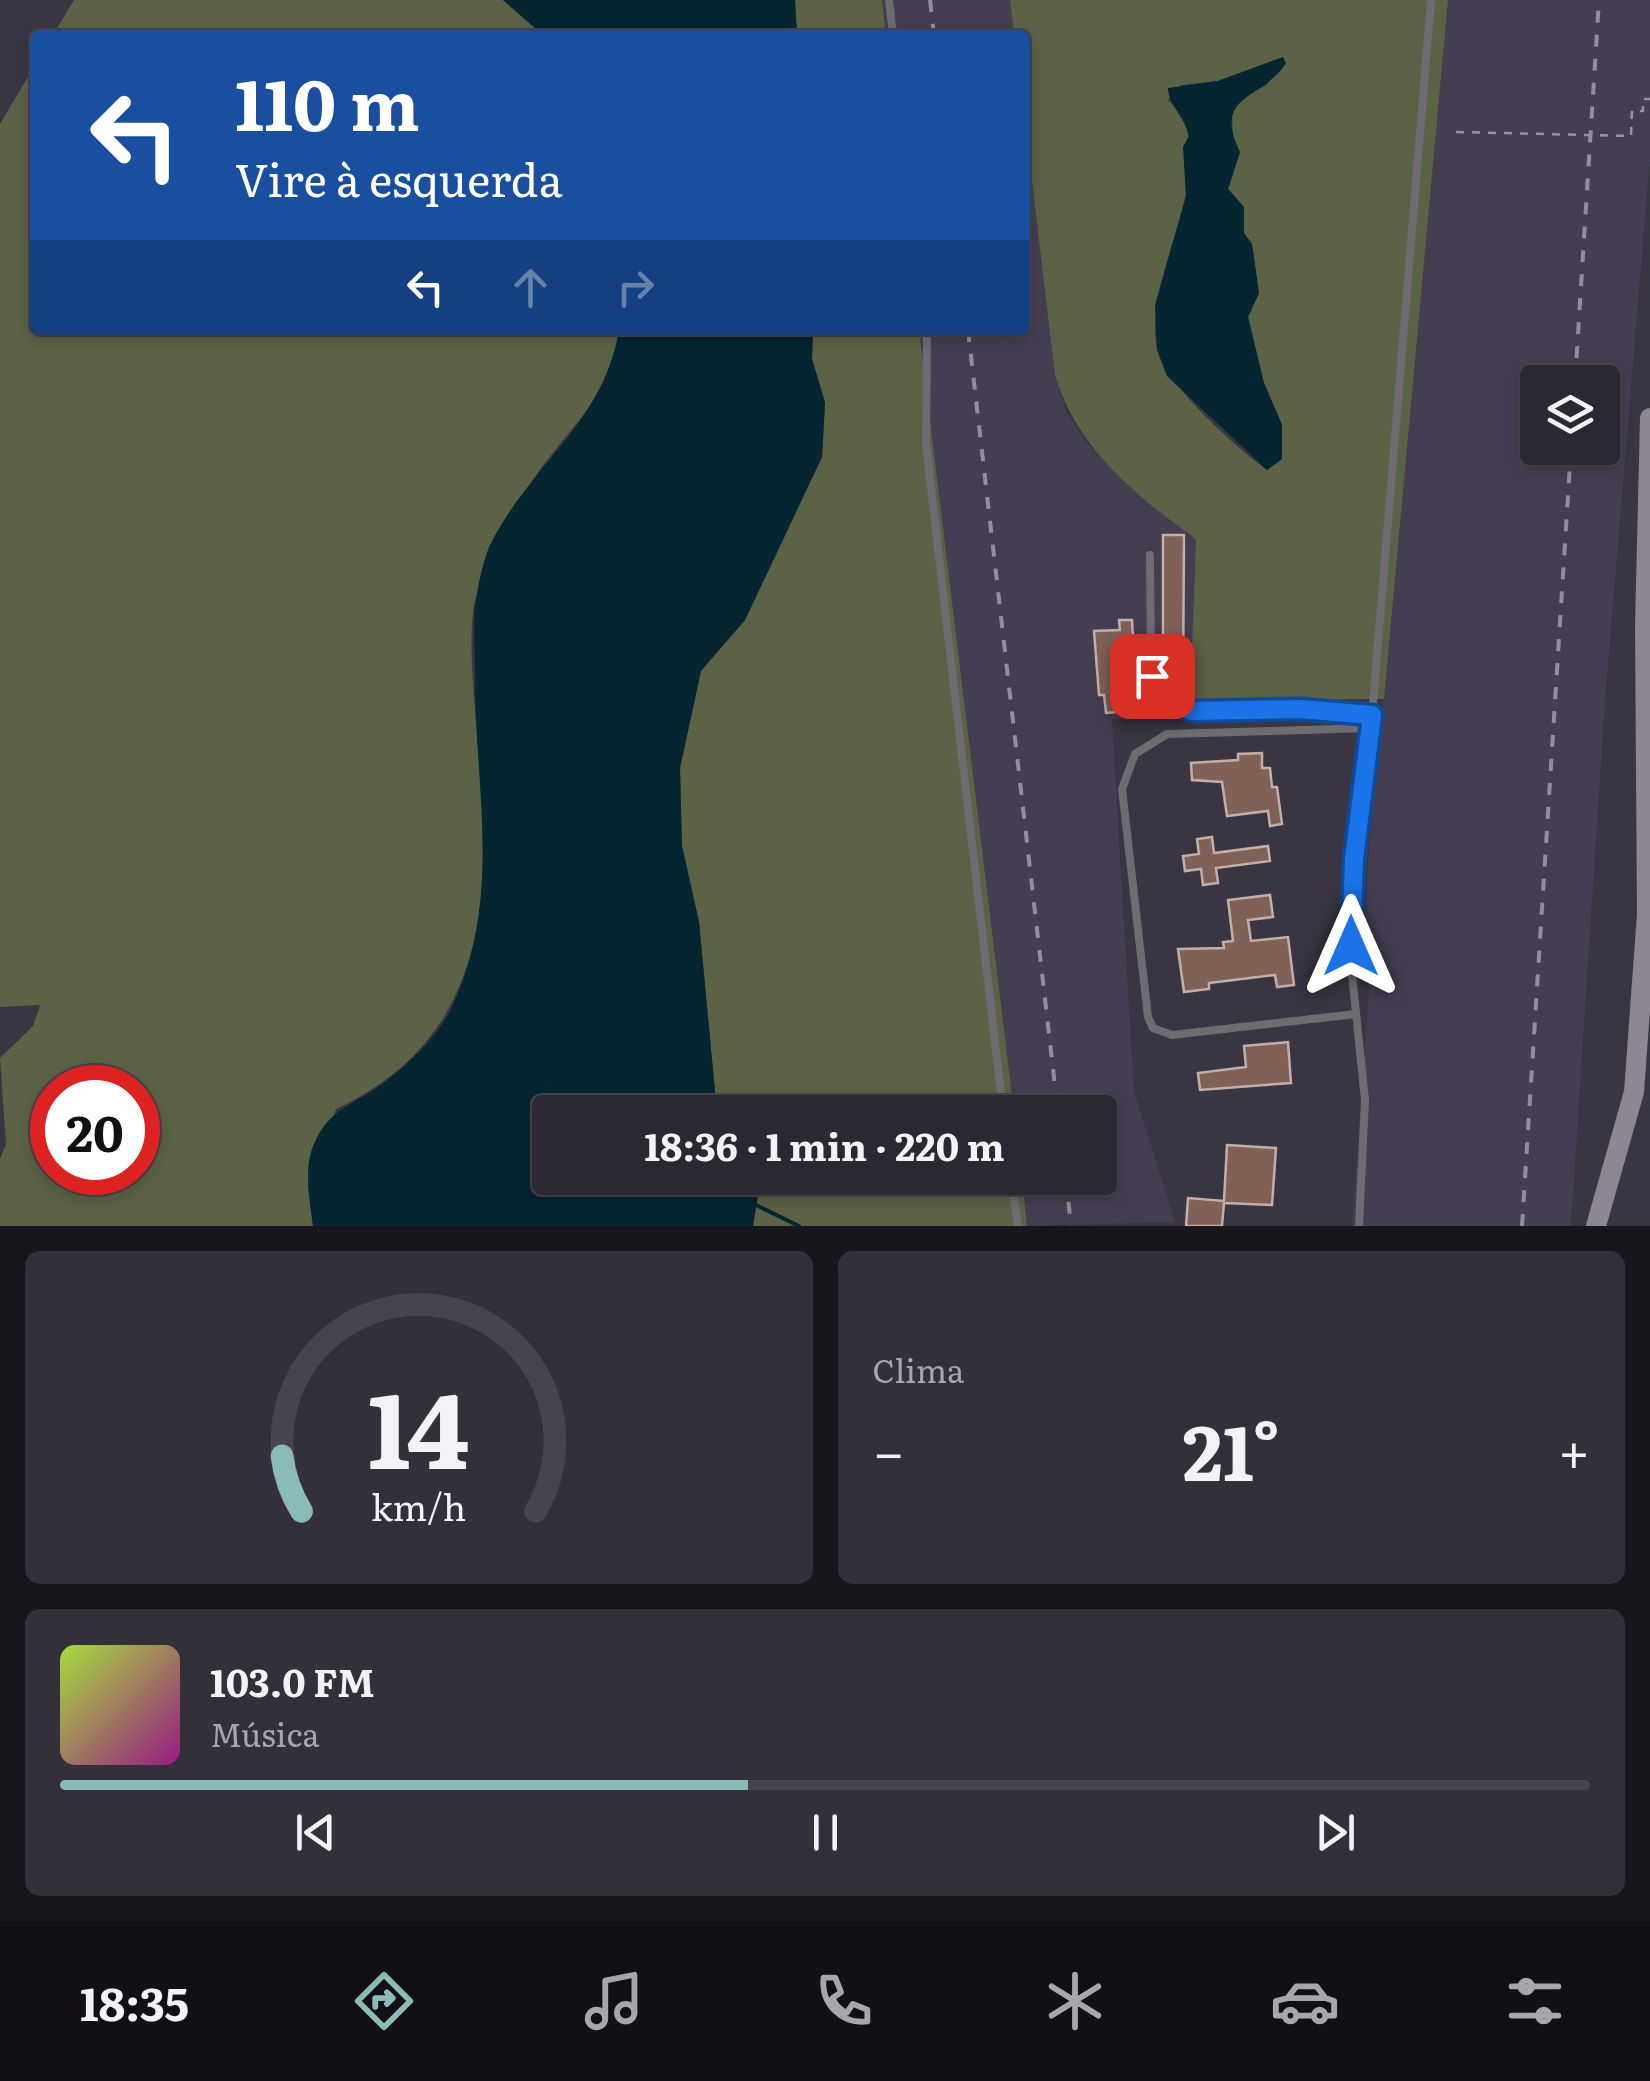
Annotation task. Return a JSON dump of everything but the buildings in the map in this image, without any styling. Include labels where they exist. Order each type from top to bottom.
[{"type":"street","points":[[1596,1226],[1634,1092],[1647,914],[1650,418]]},
{"type":"lane","points":[[889,0],[892,30]]},
{"type":"lane","points":[[1359,1226],[1366,1119],[1356,1014],[1352,888],[1371,728],[1431,0]]},
{"type":"lane","points":[[927,335],[926,444],[1001,1095]]},
{"type":"lane","points":[[1150,555],[1151,671],[1156,686],[1171,702],[1197,712],[1300,709],[1372,715]]},
{"type":"lane","points":[[1356,1014],[1169,1035],[1153,1028],[1148,1017],[1122,789],[1135,754],[1167,734],[1371,728]]},
{"type":"lane","points":[[1014,1195],[1018,1226]]},
{"type":"path","points":[[1456,132],[1632,136],[1632,111],[1643,111],[1643,99],[1650,99]]},
{"type":"shaded area","points":[[882,0],[1010,0],[1013,30],[885,30]]},
{"type":"shaded area","points":[[1448,0],[1650,0],[1650,158],[1605,701],[1571,1226],[1352,1226],[1370,978],[1364,938],[1369,848]]},
{"type":"shaded area","points":[[1030,165],[1055,374],[1066,411],[1087,443],[1123,480],[1196,538],[1190,700],[1112,721],[1134,1091],[1175,1222],[1027,1226],[1024,1195],[1117,1195],[1117,1095],[1012,1095],[920,335],[1030,335]]},
{"type":"green space","points":[[74,0],[503,0],[537,30],[56,30]]},
{"type":"green space","points":[[795,0],[882,0],[885,30],[797,30]]},
{"type":"green space","points":[[1010,0],[1448,0],[1384,699],[1190,700],[1196,539],[1130,487],[1093,448],[1078,426],[1055,375],[1030,165],[1030,30],[1013,30]],"holes":[[[1284,57],[1267,85],[1241,98],[1232,114],[1233,137],[1240,152],[1228,189],[1244,207],[1244,233],[1252,244],[1259,293],[1248,317],[1264,383],[1282,425],[1282,459],[1267,470],[1223,433],[1176,384],[1159,355],[1155,325],[1159,293],[1187,188],[1190,155],[1185,125],[1168,100],[1181,85],[1218,81]]]},
{"type":"green space","points":[[30,73],[30,335],[618,335],[613,357],[594,400],[526,491],[475,601],[472,652],[483,855],[480,907],[470,956],[452,1001],[425,1043],[387,1079],[336,1109],[308,1186],[313,1226],[0,1226],[0,1159],[6,1144],[0,1058],[33,1026],[40,1005],[0,1007],[0,124]]},
{"type":"green space","points":[[813,335],[920,335],[1012,1095],[715,1095],[699,922],[682,846],[680,768],[701,670],[745,620],[822,457],[825,402],[812,359]]},
{"type":"green space","points":[[758,1195],[1024,1195],[1027,1226],[753,1226]]},
{"type":"water","points":[[503,0],[795,0],[797,30],[537,30]]},
{"type":"water","points":[[1283,57],[1286,63],[1276,75],[1236,108],[1233,133],[1240,152],[1228,189],[1244,207],[1244,233],[1252,244],[1259,293],[1248,317],[1264,383],[1282,425],[1282,459],[1267,470],[1167,376],[1157,350],[1155,305],[1186,197],[1183,147],[1189,136],[1168,88],[1218,81]]},
{"type":"water","points":[[618,335],[813,335],[812,359],[825,403],[822,457],[745,620],[701,671],[680,768],[682,846],[699,922],[715,1095],[532,1095],[532,1195],[758,1195],[753,1226],[313,1226],[308,1174],[319,1134],[336,1114],[390,1078],[425,1045],[451,1009],[467,967],[482,883],[474,624],[482,569],[492,541],[509,513],[583,417],[598,391]]},
{"type":"waterway","points":[[754,1204],[799,1226]]},
{"type":"railway","points":[[930,0],[933,30]]},
{"type":"railway","points":[[1576,365],[1599,0]]},
{"type":"railway","points":[[969,335],[1056,1095]]},
{"type":"railway","points":[[1522,1226],[1570,465]]},
{"type":"railway","points":[[1068,1195],[1071,1226]]},
{"type":"route","points":[[1152,676],[1167,699],[1192,711],[1300,709],[1372,715],[1354,859],[1351,946]]}]
